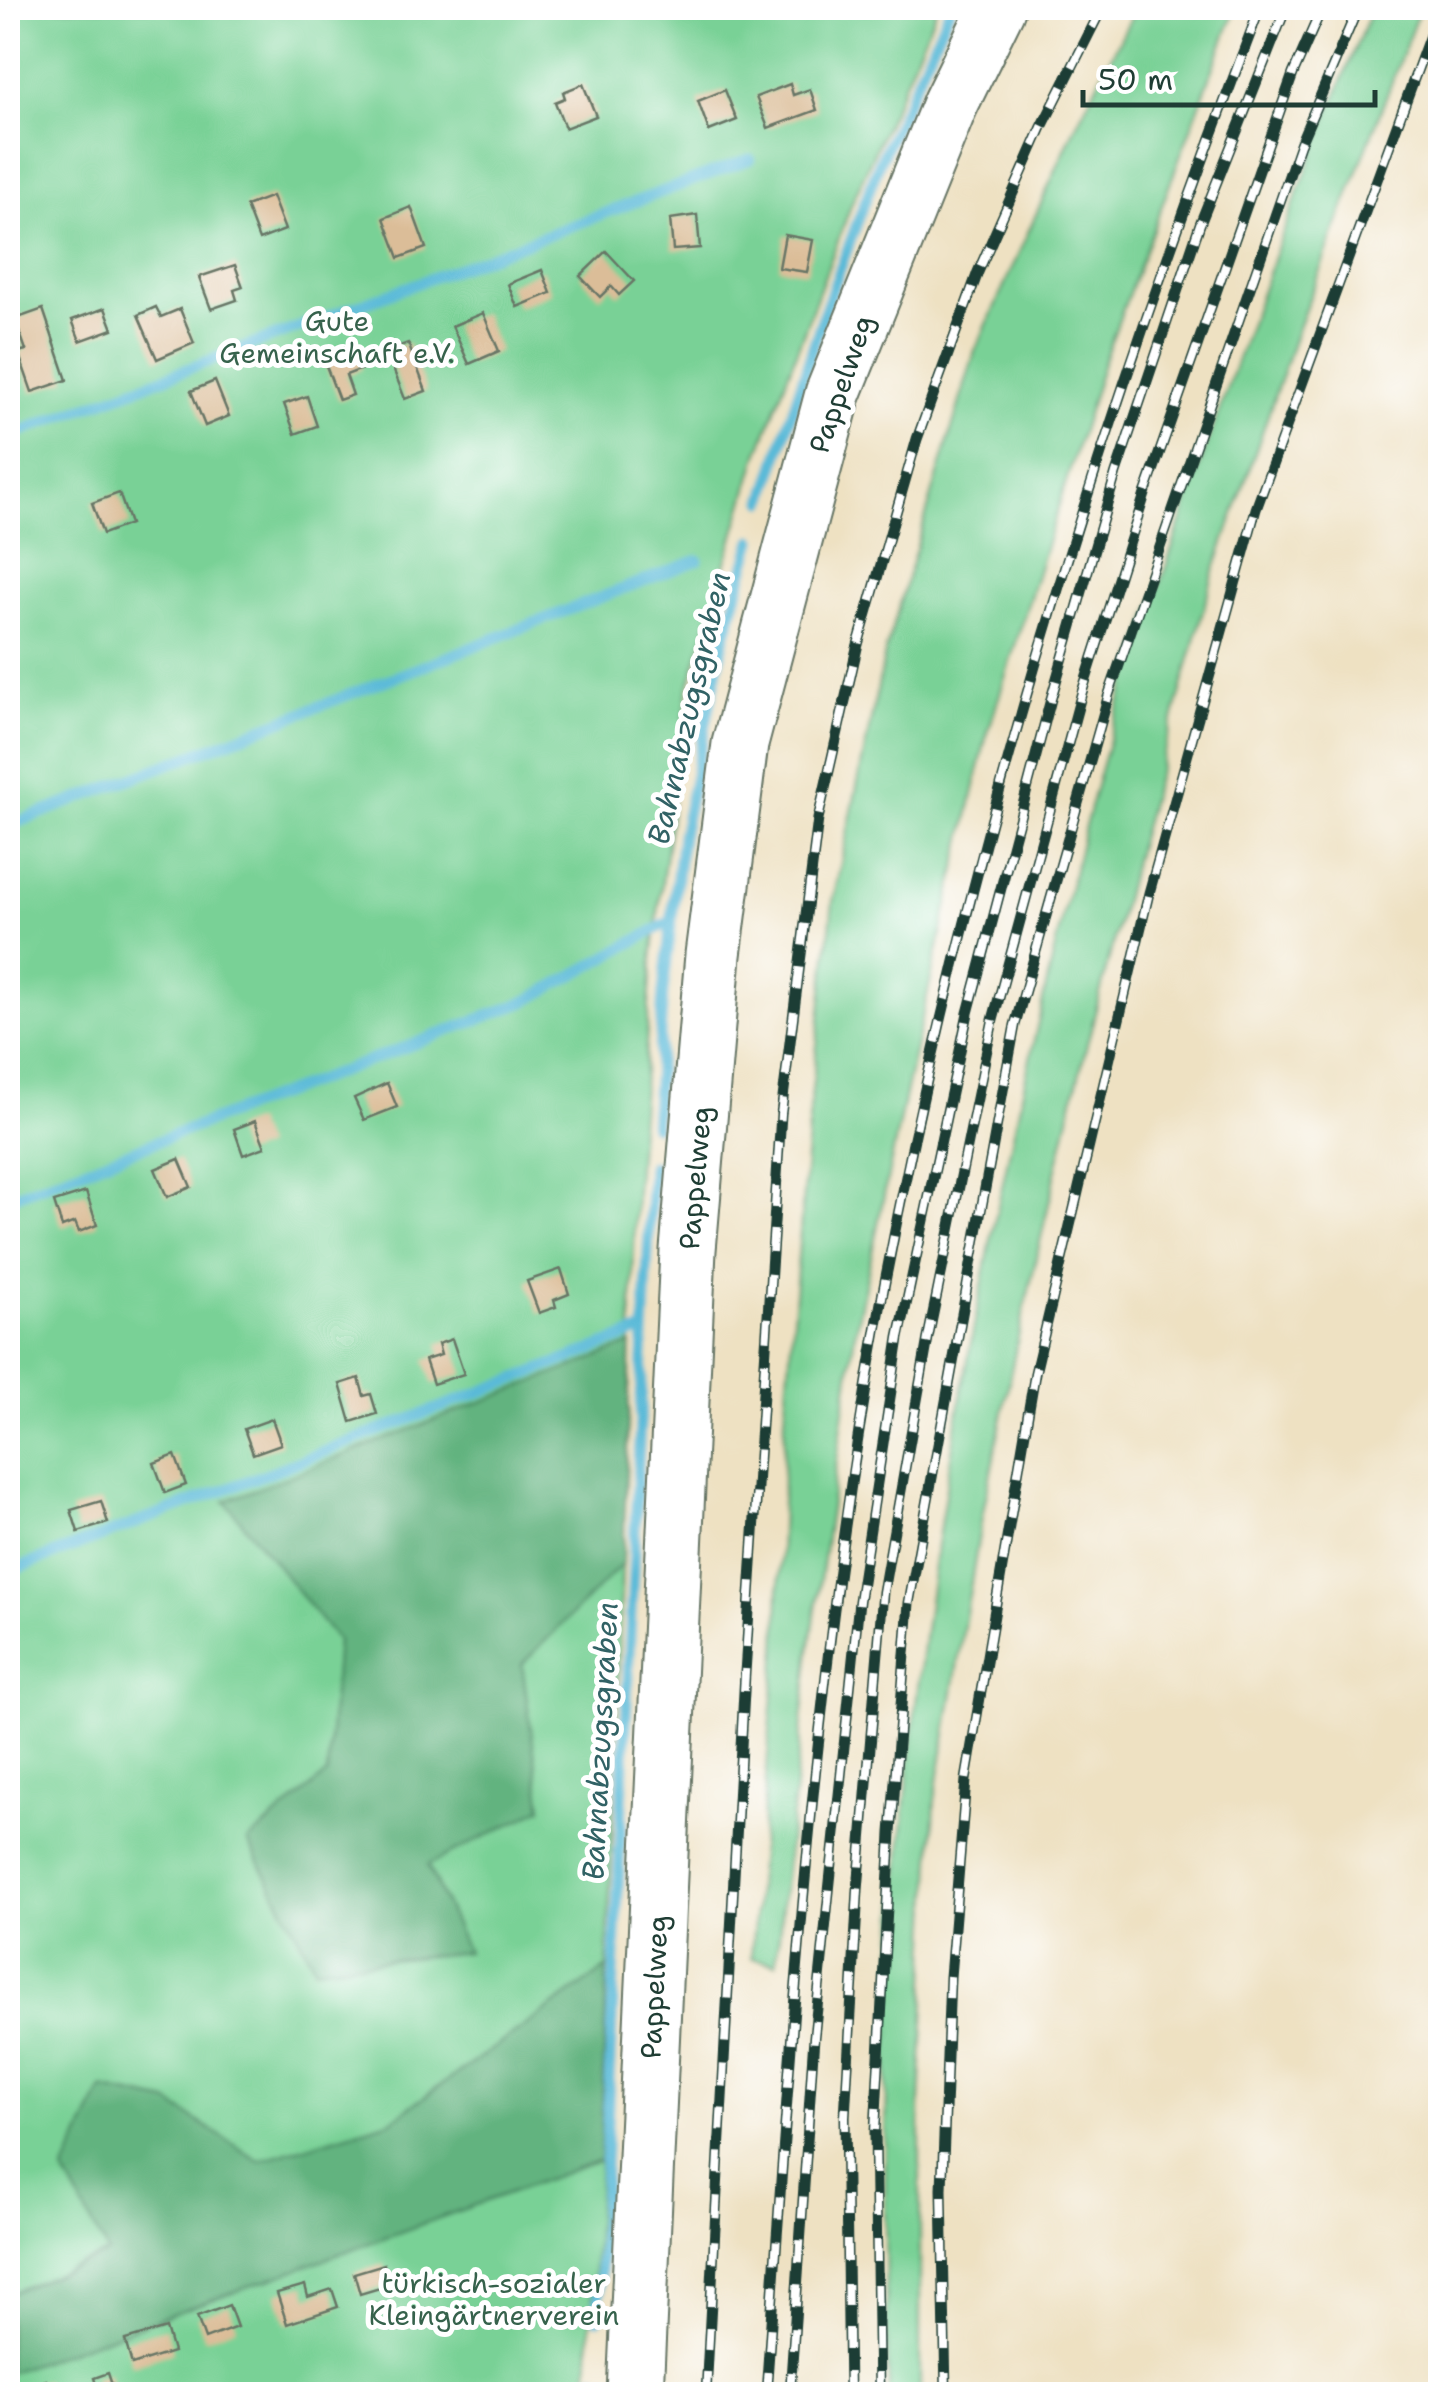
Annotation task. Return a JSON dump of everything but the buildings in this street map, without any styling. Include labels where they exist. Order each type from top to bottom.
[{"type":"street","name":"Pappelweg","points":[[635,2394],[688,1250],[714,955],[740,744],[834,394],[950,104],[997,8]]},
{"type":"green space","points":[[8,8],[937,8],[852,203],[758,455],[688,690],[653,950],[637,1168],[600,2160],[587,2394],[8,2394]]},
{"type":"green space","points":[[1136,8],[1236,8],[1104,360],[985,742],[855,1333],[809,1658],[776,1963],[751,1958],[777,1647],[785,1418],[810,1108],[833,901],[885,653],[975,351],[1075,127]]},
{"type":"green space","points":[[1372,8],[1420,8],[1298,328],[1213,575],[1074,1095],[1017,1342],[982,1517],[935,1800],[920,2103],[920,2394],[889,2394],[885,2238],[895,1928],[927,1618],[977,1311],[1054,954],[1114,722],[1247,331]]},
{"type":"green space","points":[[631,1344],[623,1563],[522,1664],[542,1808],[428,1865],[467,1952],[315,1968],[248,1841],[327,1774],[337,1640],[225,1501]]},
{"type":"green space","points":[[607,1968],[600,2160],[8,2373],[8,2294],[108,2253],[64,2172],[102,2088],[168,2102],[259,2161],[390,2121]]},
{"type":"waterway","name":"Bahnabzugsgraben","points":[[764,501],[823,315],[880,161],[950,8]]},
{"type":"waterway","points":[[8,436],[750,159]]},
{"type":"waterway","name":"Bahnabzugsgraben","points":[[654,1126],[663,992],[682,835],[724,640],[753,540]]},
{"type":"waterway","points":[[8,826],[698,560]]},
{"type":"waterway","points":[[8,1198],[527,1001],[671,921]]},
{"type":"waterway","name":"Bahnabzugsgraben","points":[[598,2319],[652,1166]]},
{"type":"waterway","points":[[8,1572],[644,1330]]},
{"type":"waterway","name":"Bahnabzugsgraben","points":[[594,2394],[595,2378]]},
{"type":"railway","points":[[706,2394],[745,1673],[781,1114],[818,819],[857,648],[917,439],[978,272],[1042,127],[1102,8]]},
{"type":"railway","points":[[766,2394],[795,1994],[820,1727],[854,1462],[909,1161],[947,993],[1037,660],[1142,331],[1260,8]]},
{"type":"railway","points":[[790,2394],[814,2037],[859,1601],[899,1338],[968,1013],[1116,473],[1200,224],[1286,8]]},
{"type":"railway","points":[[849,2394],[845,2117],[858,1890],[883,1592],[928,1338],[993,1020],[1082,692],[1146,491],[1293,74],[1322,8]]},
{"type":"railway","points":[[879,2394],[875,2132],[891,1833],[909,1603],[1015,1025],[1109,694],[1300,144],[1358,8]]},
{"type":"railway","points":[[946,2394],[942,2189],[950,1977],[966,1780],[1035,1373],[1149,893],[1256,509],[1440,8]]},
{"type":"park label","name":"Gute Gemeinschaft e.V.","points":[[337,337]]},
{"type":"park label","name":"türkisch-sozialer Kleingärtnerverein","points":[[494,2299]]}]
